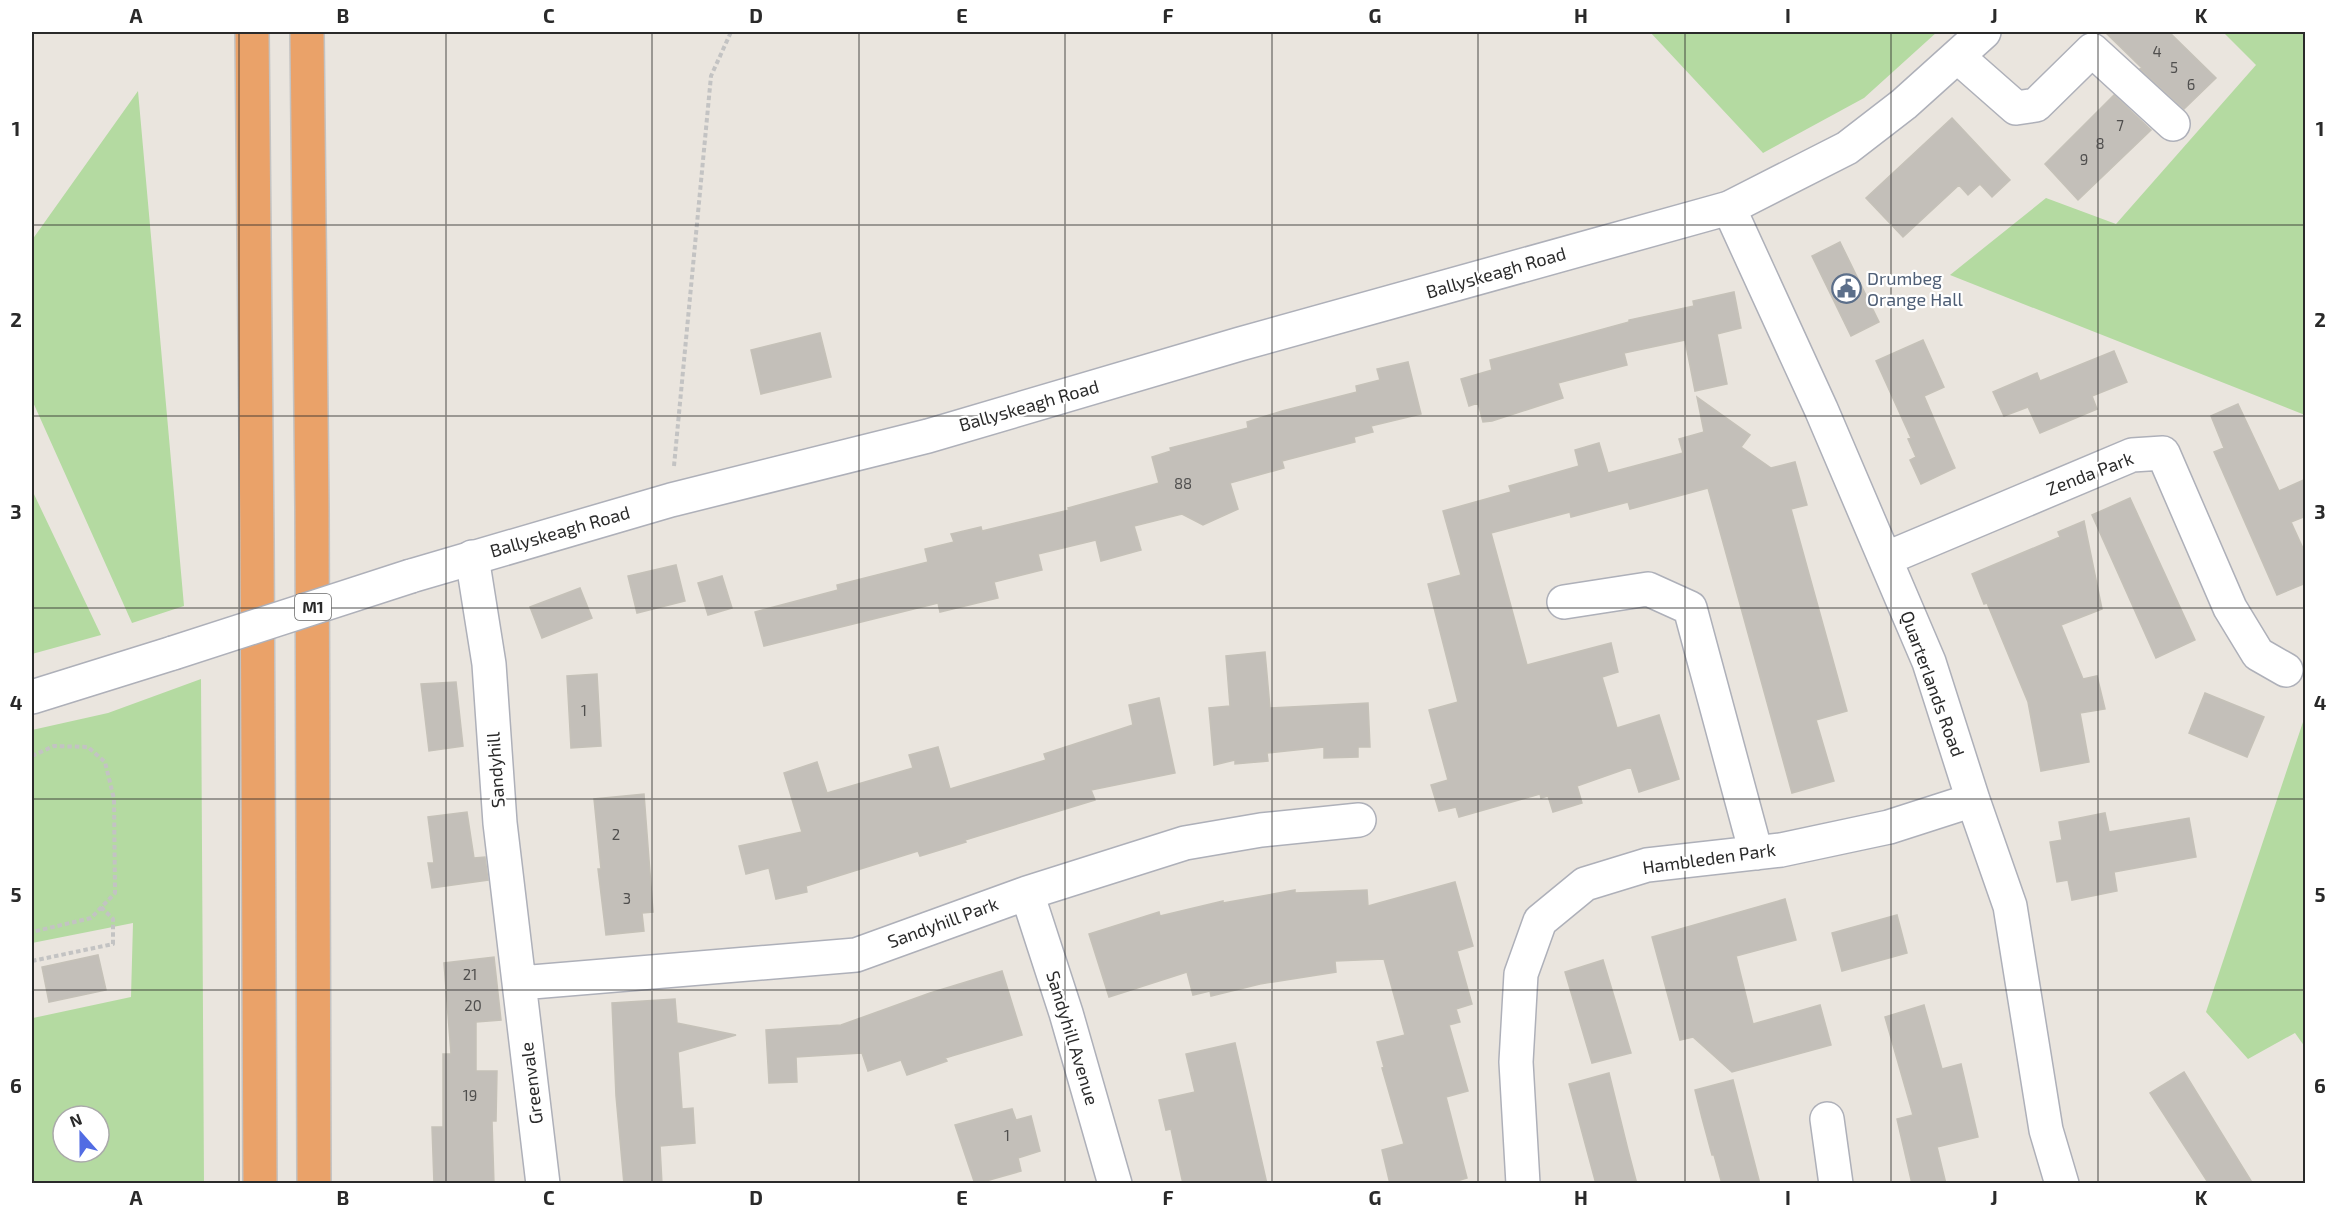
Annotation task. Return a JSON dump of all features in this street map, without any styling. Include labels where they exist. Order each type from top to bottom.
[{"type":"highway","points":[[252,32],[258,540],[260,1184]]},
{"type":"highway","name":"M1","points":[[308,32],[313,519],[314,1184]]},
{"type":"street","name":"Ballyskeagh Road","points":[[32,697],[472,557],[671,500],[928,436],[1240,344],[1729,208],[1847,148],[1904,104],[1984,32]]},
{"type":"street","points":[[1958,57],[2016,108],[2036,105],[2092,50],[2173,124]]},
{"type":"street","name":"Quarterlands Road","points":[[1729,208],[1821,409],[1929,662],[2010,906],[2046,1130],[2062,1184]]},
{"type":"street","name":"Zenda Park","points":[[1885,559],[2132,454],[2163,453],[2229,608],[2258,654],[2286,670]]},
{"type":"street","name":"Sandyhill","points":[[472,557],[489,664],[500,823],[520,983]]},
{"type":"street","points":[[1564,602],[1648,590],[1690,608],[1756,853]]},
{"type":"street","name":"Hambleden Park","points":[[1524,1184],[1516,1062],[1521,974],[1540,921],[1585,884],[1647,866],[1781,850],[1889,827],[1973,800]]},
{"type":"street","name":"Sandyhill Park","points":[[520,983],[856,955],[1027,893],[1185,843],[1261,830],[1359,820]]},
{"type":"street","name":"Sandyhill Avenue","points":[[1027,893],[1066,1013],[1115,1184]]},
{"type":"street","name":"Greenvale","points":[[520,983],[543,1184]]},
{"type":"street","points":[[1827,1119],[1836,1184]]},
{"type":"path","points":[[671,500],[711,76],[731,32]]},
{"type":"path","points":[[32,756],[54,746],[88,747],[105,762],[114,799],[115,893],[92,918],[32,932]]},
{"type":"path","points":[[32,961],[113,944],[113,919],[101,907]]},
{"type":"green space","points":[[1650,32],[1937,32],[1864,98],[1763,153]]},
{"type":"green space","points":[[2223,32],[2305,32],[2305,415],[1950,275],[2046,198],[2116,224],[2256,65]]},
{"type":"green space","points":[[138,91],[184,606],[132,623],[32,400],[32,240]]},
{"type":"green space","points":[[32,490],[101,635],[32,654]]},
{"type":"green space","points":[[201,679],[204,1183],[32,1183],[32,1014],[33,1018],[131,997],[133,923],[32,943],[32,730],[108,713]]},
{"type":"green space","points":[[2305,716],[2305,1047],[2295,1033],[2248,1059],[2206,1012]]},
{"type":"building","points":[[2105,32],[2169,32],[2216,78],[2184,109],[2140,69],[2142,68]]},
{"type":"building","points":[[2114,95],[2151,130],[2078,200],[2045,164]]},
{"type":"building","points":[[1952,118],[2010,180],[1992,197],[1980,184],[1968,195],[1959,185],[1903,237],[1866,198]]},
{"type":"building","name":"Drumbeg Orange Hall","points":[[1840,242],[1879,322],[1851,336],[1812,256]]},
{"type":"building","points":[[1734,292],[1741,328],[1717,334],[1727,384],[1695,391],[1685,340],[1624,353],[1627,365],[1558,383],[1563,398],[1492,421],[1483,422],[1478,403],[1469,406],[1461,379],[1492,370],[1490,360],[1629,322],[1629,320],[1694,306],[1693,301]]},
{"type":"building","points":[[820,333],[831,377],[761,394],[751,350]]},
{"type":"building","points":[[1923,340],[1944,387],[1924,396],[1955,468],[1921,484],[1910,460],[1916,457],[1908,439],[1911,438],[1876,361]]},
{"type":"building","points":[[2114,351],[2127,382],[2092,396],[2097,409],[2040,433],[2028,407],[2004,416],[1993,392],[2037,373],[2040,381]]},
{"type":"building","points":[[1408,362],[1421,414],[1371,426],[1373,432],[1354,437],[1355,442],[1282,461],[1284,468],[1230,483],[1238,509],[1203,525],[1182,514],[1134,526],[1141,550],[1101,561],[1096,540],[1038,554],[1042,570],[994,582],[998,598],[940,612],[938,603],[764,646],[755,612],[838,590],[837,585],[928,562],[925,549],[954,542],[951,534],[981,527],[982,531],[1069,510],[1068,508],[1159,483],[1152,457],[1171,451],[1170,448],[1248,428],[1247,422],[1282,411],[1357,392],[1356,386],[1380,380],[1377,369]]},
{"type":"building","points":[[1697,397],[1750,435],[1741,447],[1771,468],[1795,462],[1807,505],[1791,509],[1847,711],[1816,720],[1834,781],[1792,793],[1708,488],[1630,509],[1628,502],[1571,517],[1570,512],[1491,533],[1527,665],[1611,643],[1618,672],[1602,677],[1617,728],[1659,715],[1679,779],[1639,792],[1631,767],[1577,786],[1582,803],[1553,812],[1548,796],[1541,798],[1540,794],[1459,817],[1456,807],[1439,811],[1431,785],[1448,780],[1429,710],[1458,702],[1428,584],[1461,575],[1443,511],[1511,492],[1509,486],[1579,466],[1575,450],[1599,443],[1608,473],[1683,453],[1679,439],[1704,432]]},
{"type":"building","points":[[2238,404],[2279,491],[2306,479],[2306,516],[2291,522],[2306,555],[2306,583],[2277,595],[2214,452],[2224,448],[2211,416]]},
{"type":"building","points":[[2130,498],[2195,640],[2156,658],[2092,515]]},
{"type":"building","points":[[2084,521],[2102,609],[2061,625],[2083,679],[2097,676],[2105,709],[2080,713],[2089,762],[2041,771],[2028,702],[1987,603],[1984,604],[1972,574],[2060,537],[2058,532]]},
{"type":"building","points":[[676,565],[685,601],[637,613],[628,576]]},
{"type":"building","points":[[722,576],[732,608],[708,615],[698,583]]},
{"type":"building","points":[[580,588],[592,618],[542,638],[530,607]]},
{"type":"building","points":[[1265,652],[1270,708],[1368,703],[1370,747],[1358,747],[1358,757],[1324,758],[1324,747],[1267,753],[1268,761],[1235,764],[1235,760],[1214,765],[1209,708],[1230,706],[1226,656]]},
{"type":"building","points":[[597,674],[601,746],[571,748],[567,676]]},
{"type":"building","points":[[456,682],[463,746],[429,751],[421,684]]},
{"type":"building","points":[[2205,693],[2264,717],[2247,757],[2189,733]]},
{"type":"building","points":[[1159,698],[1175,773],[1091,790],[1095,800],[920,856],[918,851],[806,886],[807,892],[776,899],[769,868],[746,874],[739,846],[802,832],[784,773],[817,762],[827,793],[913,768],[909,755],[938,747],[950,789],[1046,760],[1044,754],[1133,725],[1129,705]]},
{"type":"building","points":[[644,794],[653,912],[642,913],[644,931],[606,935],[598,869],[601,869],[594,799]]},
{"type":"building","points":[[467,812],[474,858],[485,857],[488,880],[432,888],[428,863],[434,863],[428,817]]},
{"type":"building","points":[[2105,813],[2109,832],[2189,818],[2196,857],[2114,872],[2117,891],[2072,900],[2068,880],[2057,882],[2050,842],[2062,840],[2059,822]]},
{"type":"building","points":[[1455,882],[1473,946],[1457,951],[1472,1004],[1456,1009],[1460,1022],[1449,1025],[1468,1091],[1446,1097],[1467,1178],[1447,1184],[1390,1184],[1382,1150],[1404,1144],[1382,1068],[1384,1067],[1377,1042],[1405,1035],[1384,959],[1335,961],[1336,972],[1260,984],[1211,996],[1210,991],[1193,995],[1187,972],[1109,997],[1089,934],[1159,912],[1160,916],[1223,901],[1223,903],[1295,890],[1295,893],[1367,890],[1368,906]]},
{"type":"building","points":[[1785,899],[1796,940],[1736,956],[1753,1024],[1820,1005],[1831,1045],[1732,1072],[1693,1037],[1680,1040],[1652,937]]},
{"type":"building","points":[[1897,915],[1907,953],[1842,971],[1832,933]]},
{"type":"building","points":[[98,955],[106,990],[49,1002],[42,967]]},
{"type":"building","points":[[494,957],[501,1020],[476,1022],[476,1071],[497,1071],[496,1121],[492,1121],[494,1184],[434,1184],[432,1127],[443,1127],[443,1054],[451,1054],[444,963]]},
{"type":"building","points":[[1603,960],[1631,1053],[1592,1063],[1565,972]]},
{"type":"building","points":[[1002,971],[1022,1035],[945,1058],[947,1061],[907,1075],[901,1060],[868,1071],[862,1053],[796,1057],[797,1082],[769,1083],[766,1030],[841,1025],[930,993]]},
{"type":"building","points":[[675,999],[677,1023],[736,1035],[678,1052],[682,1109],[693,1108],[695,1143],[660,1146],[662,1184],[624,1184],[616,1096],[612,1003]]},
{"type":"building","points":[[1924,1005],[1942,1069],[1961,1064],[1978,1137],[1937,1147],[1946,1184],[1912,1184],[1897,1119],[1913,1115],[1885,1017]]},
{"type":"building","points":[[1235,1043],[1267,1184],[1183,1184],[1171,1129],[1166,1130],[1159,1100],[1195,1092],[1186,1054]]},
{"type":"building","points":[[2184,1072],[2253,1184],[2209,1184],[2150,1093]]},
{"type":"building","points":[[1609,1073],[1637,1184],[1596,1184],[1569,1084]]},
{"type":"building","points":[[1733,1080],[1760,1184],[1722,1184],[1702,1118],[1695,1090]]},
{"type":"building","points":[[1012,1109],[1016,1120],[1031,1116],[1040,1151],[1018,1158],[1021,1171],[975,1184],[955,1125]]},
{"type":"place","name":"Drumbeg Orange Hall","points":[[1846,289]]}]
